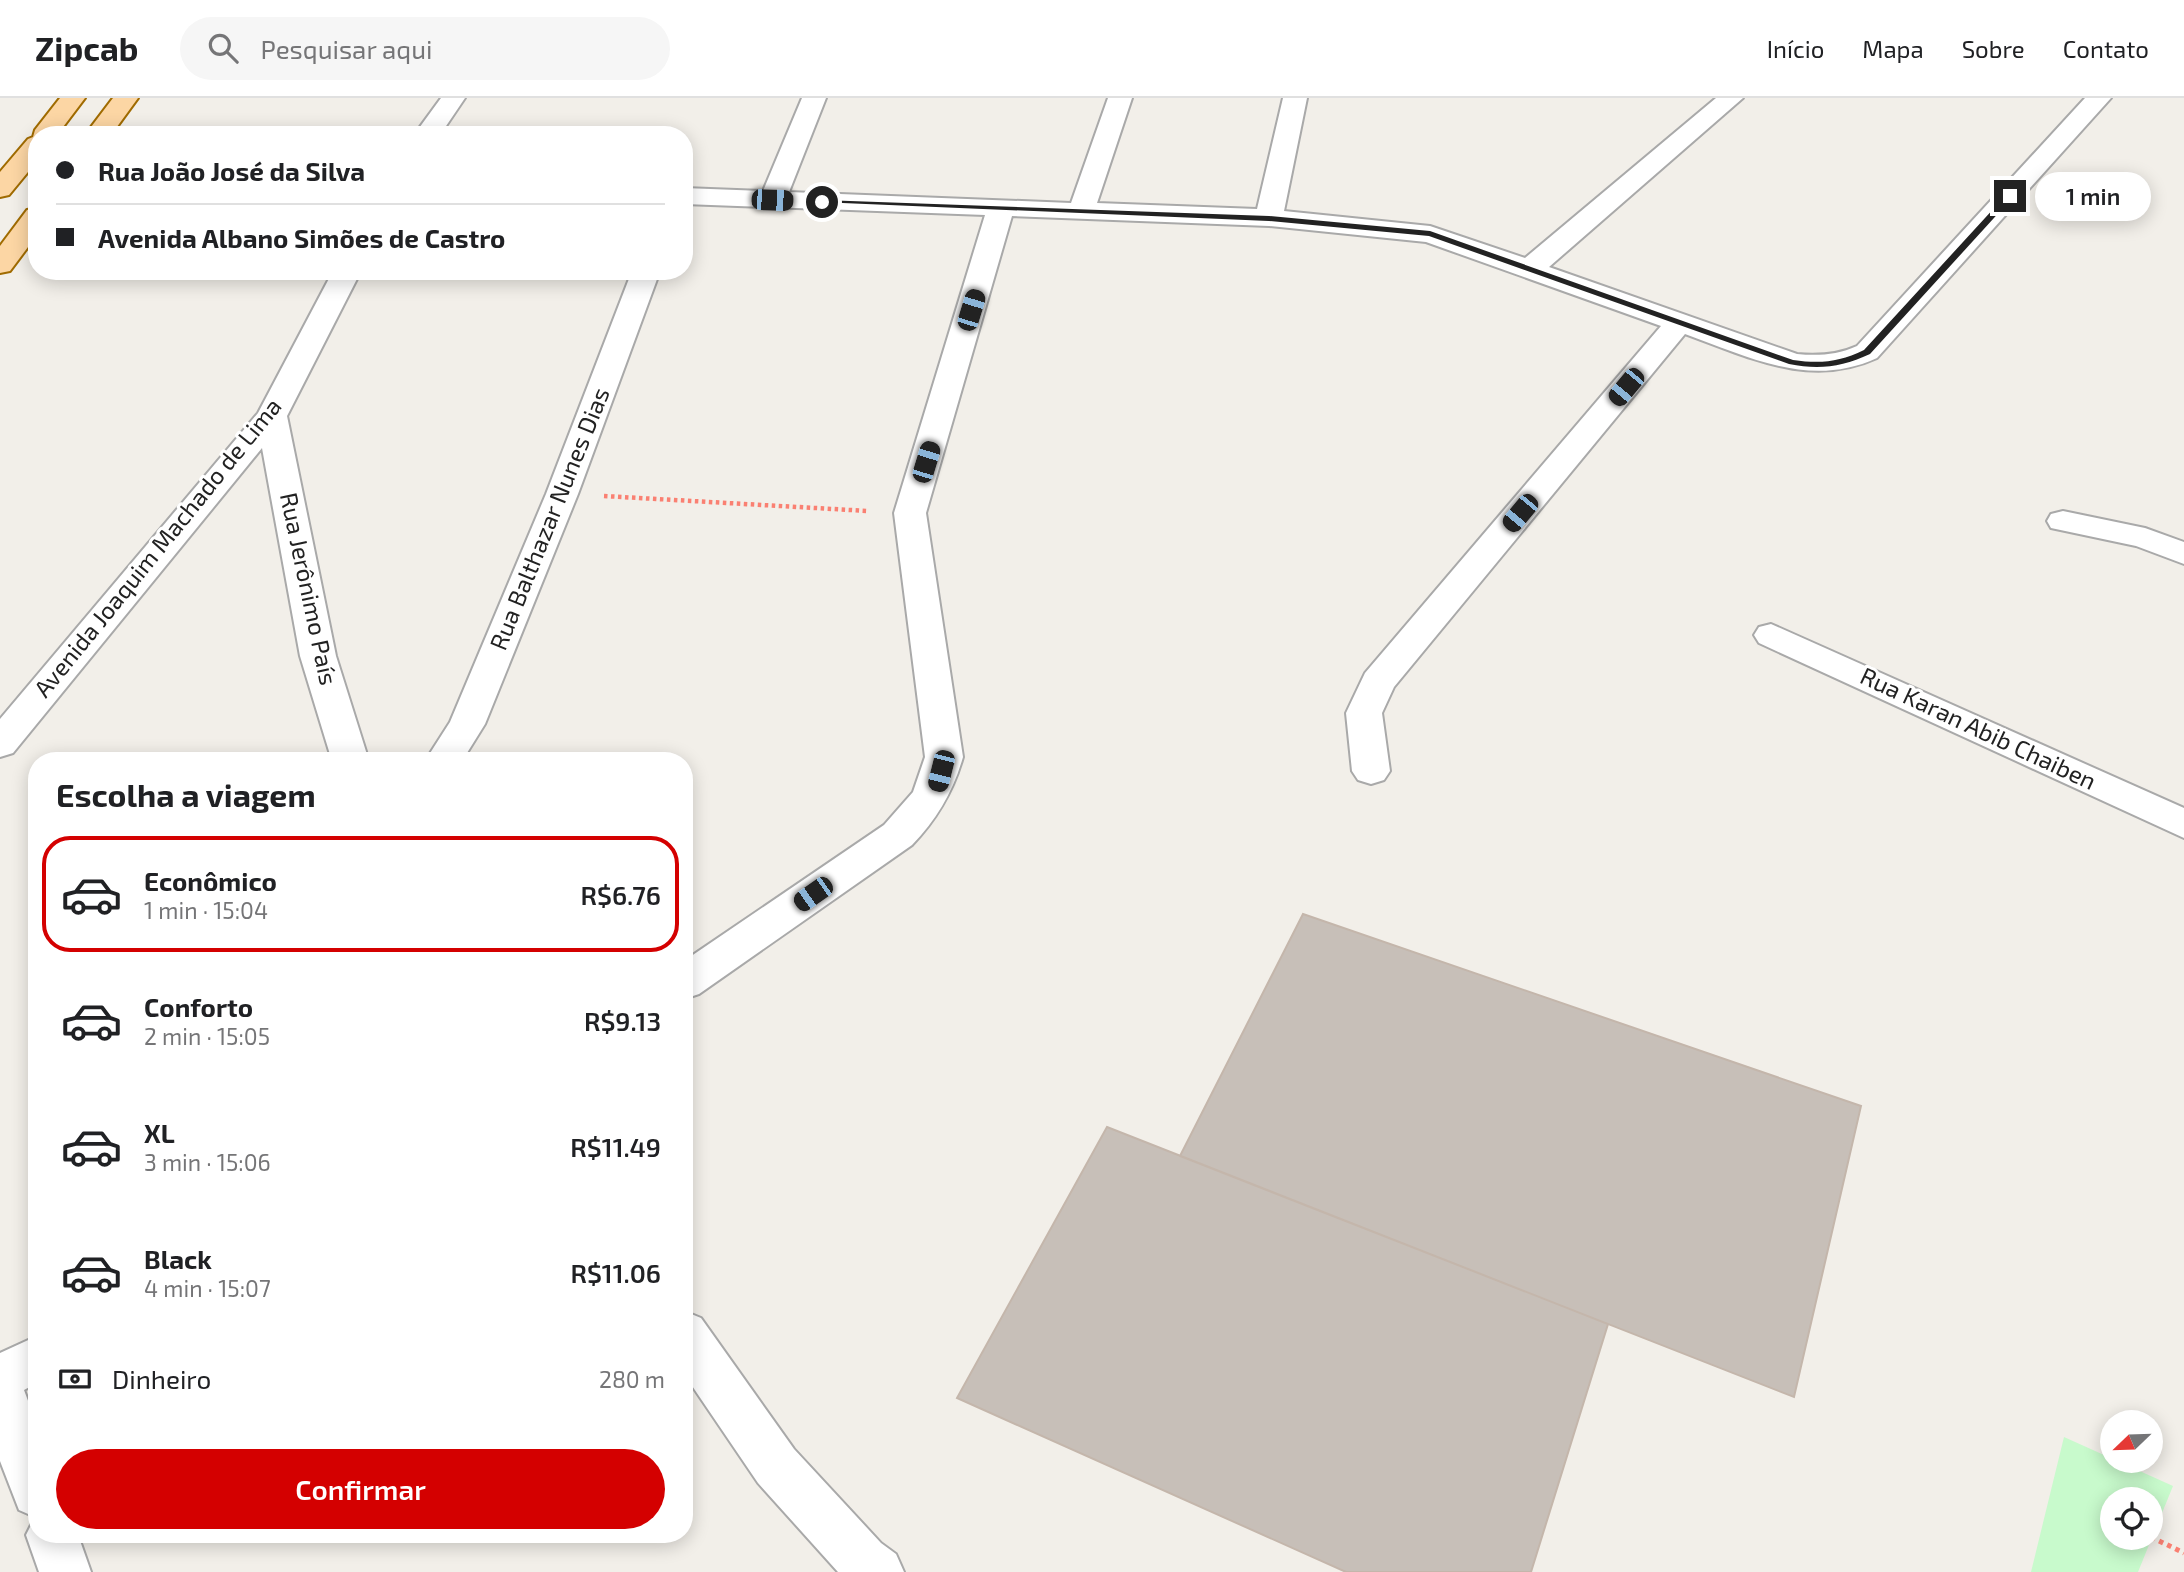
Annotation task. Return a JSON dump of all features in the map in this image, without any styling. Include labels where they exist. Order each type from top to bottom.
[{"type":"main road","points":[[51,126],[73,98]]},
{"type":"main road","points":[[105,126],[126,98]]},
{"type":"main road","points":[[0,190],[28,155]]},
{"type":"main road","points":[[0,265],[28,228]]},
{"type":"street","points":[[433,126],[453,98]]},
{"type":"street","points":[[772,200],[814,98]]},
{"type":"street","points":[[1081,212],[1120,98]]},
{"type":"street","points":[[1269,218],[1295,98]]},
{"type":"street","points":[[1532,267],[1731,98]]},
{"type":"street","points":[[693,196],[1269,218],[1430,234],[1532,267],[1679,323],[1792,362],[1821,366],[1847,362],[1867,352],[2099,98]]},
{"type":"street","points":[[693,977],[898,835],[923,810],[937,786],[944,757],[910,513],[1001,208]]},
{"type":"street","name":"Avenida Joaquim Machado de Lima","points":[[0,744],[272,415],[342,280]]},
{"type":"street","name":"Rua Balthazar Nunes Dias","points":[[449,752],[467,724],[562,494],[643,280]]},
{"type":"street","points":[[1371,771],[1364,713],[1378,682],[1679,323]]},
{"type":"street","name":"Rua Jerônimo País","points":[[272,415],[318,656],[348,752]]},
{"type":"street","points":[[2063,521],[2145,538],[2184,554]]},
{"type":"street","name":"Rua Karan Abib Chaiben","points":[[1772,635],[2184,824]]},
{"type":"street","points":[[693,1346],[776,1466],[863,1560],[878,1572]]},
{"type":"street","points":[[0,1378],[28,1363]]},
{"type":"street","points":[[0,1392],[28,1468]]},
{"type":"street","points":[[55,1543],[65,1572]]},
{"type":"path","points":[[562,494],[910,513]]},
{"type":"path","points":[[2163,1542],[2184,1553]]},
{"type":"green space","points":[[2064,1437],[2100,1453],[2100,1474],[2146,1474],[2173,1486],[2163,1511],[2163,1487],[2100,1487],[2100,1550],[2147,1550],[2138,1572],[2031,1572]]},
{"type":"building","points":[[1303,914],[1861,1106],[1794,1397],[1180,1156]]},
{"type":"building","points":[[1107,1127],[1608,1324],[1531,1572],[1346,1572],[957,1398]]},
{"type":"route","points":[[822,202],[1269,218],[1430,234],[1532,267],[1679,323],[1792,362],[1821,366],[1847,362],[1867,352],[2010,196]]}]
